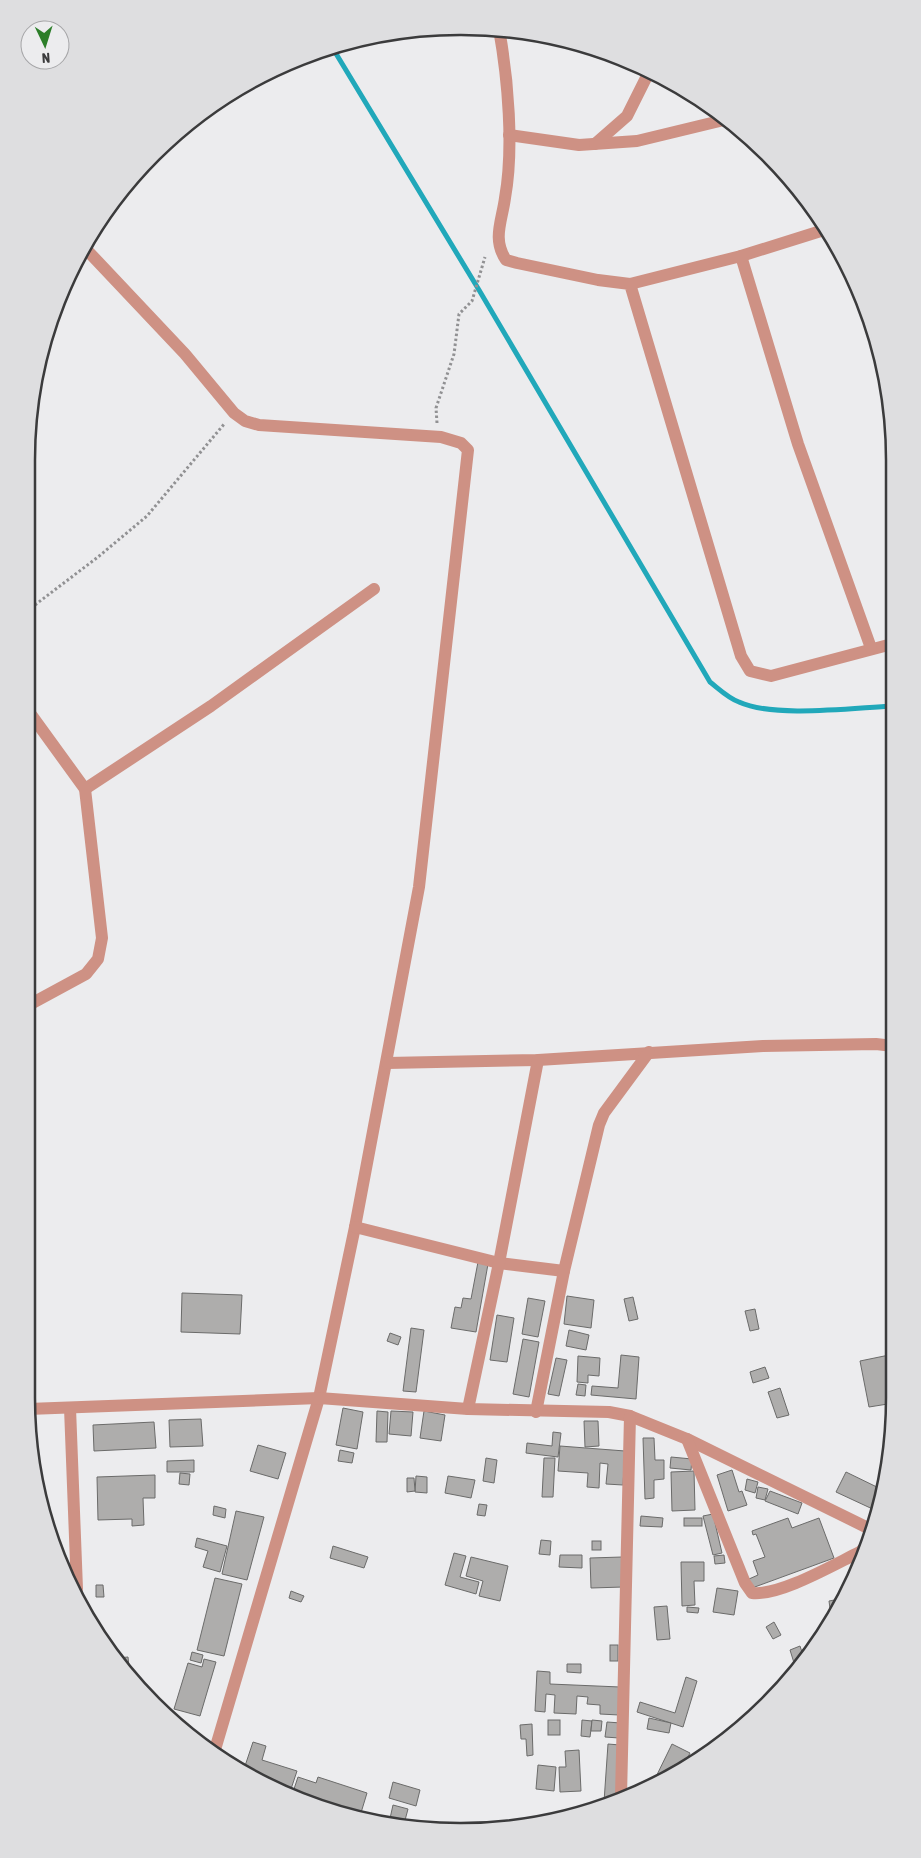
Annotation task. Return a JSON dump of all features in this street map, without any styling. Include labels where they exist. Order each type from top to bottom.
[{"type":"street","points":[[500,37],[509,135],[507,187],[497,238],[499,248],[506,260],[598,280],[630,284],[741,256],[819,232]]},
{"type":"street","points":[[595,144],[627,116],[645,77]]},
{"type":"street","points":[[509,135],[579,145],[595,144],[652,139],[718,122]]},
{"type":"street","points":[[89,253],[185,354],[234,413],[245,421],[259,425],[445,438],[461,443],[468,450],[419,887],[387,1063],[319,1398],[216,1746]]},
{"type":"street","points":[[741,256],[798,444],[871,648]]},
{"type":"street","points":[[630,284],[738,647],[750,671],[771,676],[886,645]]},
{"type":"street","points":[[85,789],[211,706],[374,589]]},
{"type":"street","points":[[35,720],[85,789],[102,938],[98,959],[86,974],[35,1002]]},
{"type":"street","points":[[387,1063],[538,1060],[772,1046],[886,1045]]},
{"type":"street","points":[[536,1412],[564,1270],[599,1125],[604,1113],[649,1052]]},
{"type":"street","points":[[468,1409],[499,1263],[538,1060]]},
{"type":"street","points":[[355,1227],[499,1263],[564,1270]]},
{"type":"street","points":[[35,1410],[319,1398],[468,1409],[536,1412],[609,1412],[630,1416],[687,1439],[865,1527]]},
{"type":"street","points":[[70,1408],[77,1581]]},
{"type":"street","points":[[621,1792],[630,1416]]},
{"type":"street","points":[[687,1439],[741,1575],[752,1593],[765,1595],[781,1589],[856,1554]]},
{"type":"path","points":[[445,438],[435,418],[436,408],[454,354],[459,314],[472,301],[485,257]]},
{"type":"path","points":[[35,605],[147,516],[234,413]]},
{"type":"building","points":[[478,1262],[488,1264],[476,1332],[451,1328],[455,1307],[461,1308],[463,1298],[471,1299]]},
{"type":"building","points":[[182,1293],[242,1295],[240,1334],[181,1332]]},
{"type":"building","points":[[567,1296],[594,1300],[591,1328],[564,1324]]},
{"type":"building","points":[[633,1297],[638,1319],[629,1321],[624,1299]]},
{"type":"building","points":[[528,1298],[545,1301],[538,1337],[522,1334]]},
{"type":"building","points":[[755,1309],[759,1329],[750,1331],[745,1311]]},
{"type":"building","points":[[497,1315],[514,1318],[507,1362],[490,1360]]},
{"type":"building","points":[[411,1328],[424,1330],[416,1392],[403,1391]]},
{"type":"building","points":[[569,1330],[589,1335],[586,1350],[566,1346]]},
{"type":"building","points":[[390,1333],[401,1337],[398,1345],[387,1341]]},
{"type":"building","points":[[523,1339],[539,1342],[529,1397],[513,1394]]},
{"type":"building","points":[[621,1355],[639,1357],[636,1399],[591,1395],[592,1386],[618,1388]]},
{"type":"building","points":[[578,1356],[600,1358],[599,1376],[588,1375],[588,1383],[577,1382]]},
{"type":"building","points":[[886,1356],[886,1404],[869,1407],[860,1361]]},
{"type":"building","points":[[556,1358],[567,1360],[559,1396],[548,1394]]},
{"type":"building","points":[[765,1367],[769,1378],[753,1383],[750,1372]]},
{"type":"building","points":[[578,1384],[586,1385],[585,1396],[576,1395]]},
{"type":"building","points":[[780,1388],[789,1415],[777,1418],[768,1392]]},
{"type":"building","points":[[343,1408],[363,1412],[357,1449],[336,1445]]},
{"type":"building","points":[[377,1411],[388,1412],[387,1442],[376,1442]]},
{"type":"building","points":[[391,1411],[413,1412],[411,1436],[389,1434]]},
{"type":"building","points":[[424,1411],[445,1415],[441,1441],[420,1438]]},
{"type":"building","points":[[201,1419],[203,1446],[170,1447],[169,1420]]},
{"type":"building","points":[[584,1421],[598,1421],[599,1446],[585,1447]]},
{"type":"building","points":[[154,1422],[156,1448],[94,1451],[93,1425]]},
{"type":"building","points":[[553,1432],[561,1433],[558,1457],[526,1453],[527,1443],[552,1446]]},
{"type":"building","points":[[643,1438],[654,1438],[655,1460],[664,1460],[664,1479],[654,1480],[654,1498],[645,1499]]},
{"type":"building","points":[[258,1445],[286,1453],[278,1479],[250,1471]]},
{"type":"building","points":[[560,1446],[625,1451],[623,1485],[606,1484],[608,1464],[600,1463],[599,1488],[587,1487],[588,1473],[558,1471]]},
{"type":"building","points":[[340,1450],[354,1453],[352,1463],[338,1461]]},
{"type":"building","points":[[671,1457],[692,1459],[691,1470],[670,1468]]},
{"type":"building","points":[[486,1458],[497,1460],[494,1483],[483,1481]]},
{"type":"building","points":[[544,1458],[555,1458],[553,1497],[542,1497]]},
{"type":"building","points":[[194,1460],[194,1472],[167,1472],[167,1461]]},
{"type":"building","points":[[732,1470],[739,1492],[742,1491],[747,1505],[728,1511],[717,1475]]},
{"type":"building","points":[[694,1471],[695,1510],[672,1511],[671,1472]]},
{"type":"building","points":[[846,1472],[877,1487],[872,1509],[836,1492]]},
{"type":"building","points":[[180,1473],[190,1474],[189,1485],[179,1484]]},
{"type":"building","points":[[155,1475],[155,1498],[143,1498],[144,1525],[132,1526],[132,1519],[98,1520],[97,1477]]},
{"type":"building","points":[[416,1476],[427,1477],[427,1493],[415,1492]]},
{"type":"building","points":[[448,1476],[475,1480],[471,1498],[445,1493]]},
{"type":"building","points":[[407,1478],[414,1478],[415,1491],[407,1492]]},
{"type":"building","points":[[747,1479],[758,1482],[755,1493],[745,1490]]},
{"type":"building","points":[[758,1487],[768,1489],[765,1500],[756,1498]]},
{"type":"building","points":[[770,1491],[802,1503],[798,1514],[765,1501]]},
{"type":"building","points":[[479,1504],[487,1505],[485,1516],[477,1515]]},
{"type":"building","points":[[214,1506],[226,1509],[225,1518],[213,1515]]},
{"type":"building","points":[[236,1511],[264,1517],[247,1580],[222,1574]]},
{"type":"building","points":[[713,1514],[722,1553],[713,1555],[703,1516]]},
{"type":"building","points":[[641,1516],[663,1518],[662,1527],[640,1526]]},
{"type":"building","points":[[684,1518],[702,1518],[702,1526],[684,1526]]},
{"type":"building","points":[[788,1518],[792,1528],[819,1518],[834,1558],[752,1588],[749,1579],[758,1575],[753,1561],[765,1557],[756,1534],[753,1535],[752,1531]]},
{"type":"building","points":[[197,1538],[227,1546],[220,1572],[203,1567],[208,1551],[195,1547]]},
{"type":"building","points":[[541,1540],[551,1541],[550,1555],[539,1554]]},
{"type":"building","points":[[592,1541],[601,1541],[601,1550],[592,1550]]},
{"type":"building","points":[[333,1546],[368,1557],[364,1568],[330,1558]]},
{"type":"building","points":[[454,1553],[466,1556],[460,1577],[479,1582],[476,1594],[445,1585]]},
{"type":"building","points":[[560,1555],[582,1555],[582,1568],[559,1567]]},
{"type":"building","points":[[724,1555],[725,1563],[715,1564],[714,1556]]},
{"type":"building","points":[[471,1557],[508,1566],[500,1601],[479,1596],[483,1581],[466,1576]]},
{"type":"building","points":[[622,1557],[623,1587],[591,1588],[590,1558]]},
{"type":"building","points":[[681,1562],[704,1562],[704,1581],[694,1581],[695,1605],[682,1606]]},
{"type":"building","points":[[215,1578],[242,1584],[224,1656],[197,1650]]},
{"type":"building","points":[[96,1585],[103,1585],[104,1597],[96,1597]]},
{"type":"building","points":[[717,1588],[738,1591],[734,1615],[713,1612]]},
{"type":"building","points":[[291,1591],[304,1596],[301,1602],[289,1598]]},
{"type":"building","points":[[834,1600],[830,1608],[829,1601]]},
{"type":"building","points":[[667,1606],[670,1639],[657,1640],[654,1607]]},
{"type":"building","points":[[687,1607],[699,1608],[698,1613],[687,1612]]},
{"type":"building","points":[[774,1622],[781,1635],[773,1639],[766,1627]]},
{"type":"building","points":[[610,1645],[618,1645],[618,1661],[610,1661]]},
{"type":"building","points":[[800,1646],[802,1651],[794,1662],[790,1650]]},
{"type":"building","points":[[192,1652],[203,1655],[201,1663],[190,1660]]},
{"type":"building","points":[[204,1659],[216,1662],[200,1716],[174,1709],[188,1663],[202,1667]]},
{"type":"building","points":[[567,1664],[581,1664],[581,1673],[567,1672]]},
{"type":"building","points":[[537,1671],[550,1672],[550,1684],[620,1687],[619,1715],[600,1714],[600,1705],[587,1704],[588,1697],[577,1696],[576,1714],[554,1713],[555,1695],[546,1694],[545,1712],[535,1711]]},
{"type":"building","points":[[686,1677],[697,1681],[683,1727],[637,1712],[640,1702],[675,1713]]},
{"type":"building","points":[[649,1718],[671,1723],[669,1733],[647,1729]]},
{"type":"building","points":[[548,1720],[560,1720],[560,1735],[548,1735]]},
{"type":"building","points":[[582,1720],[592,1721],[590,1737],[581,1736]]},
{"type":"building","points":[[592,1720],[602,1721],[601,1731],[591,1731]]},
{"type":"building","points":[[607,1722],[621,1723],[619,1738],[605,1737]]},
{"type":"building","points":[[532,1724],[533,1755],[527,1756],[526,1739],[521,1739],[520,1725]]},
{"type":"building","points":[[253,1742],[266,1746],[262,1760],[297,1771],[291,1788],[246,1764]]},
{"type":"building","points":[[608,1744],[620,1745],[616,1793],[604,1797]]},
{"type":"building","points":[[672,1744],[690,1753],[688,1756],[657,1775]]},
{"type":"building","points":[[579,1750],[581,1791],[560,1792],[559,1767],[566,1767],[565,1751]]},
{"type":"building","points":[[538,1765],[556,1767],[554,1791],[536,1789]]},
{"type":"building","points":[[298,1777],[316,1783],[318,1777],[367,1793],[361,1812],[294,1789]]},
{"type":"building","points":[[393,1782],[420,1790],[416,1806],[389,1798]]},
{"type":"building","points":[[393,1805],[408,1809],[405,1819],[390,1817]]},
{"type":"waterway","points":[[336,54],[479,290],[710,682],[735,700],[754,707],[772,710],[813,711],[886,706]]}]
